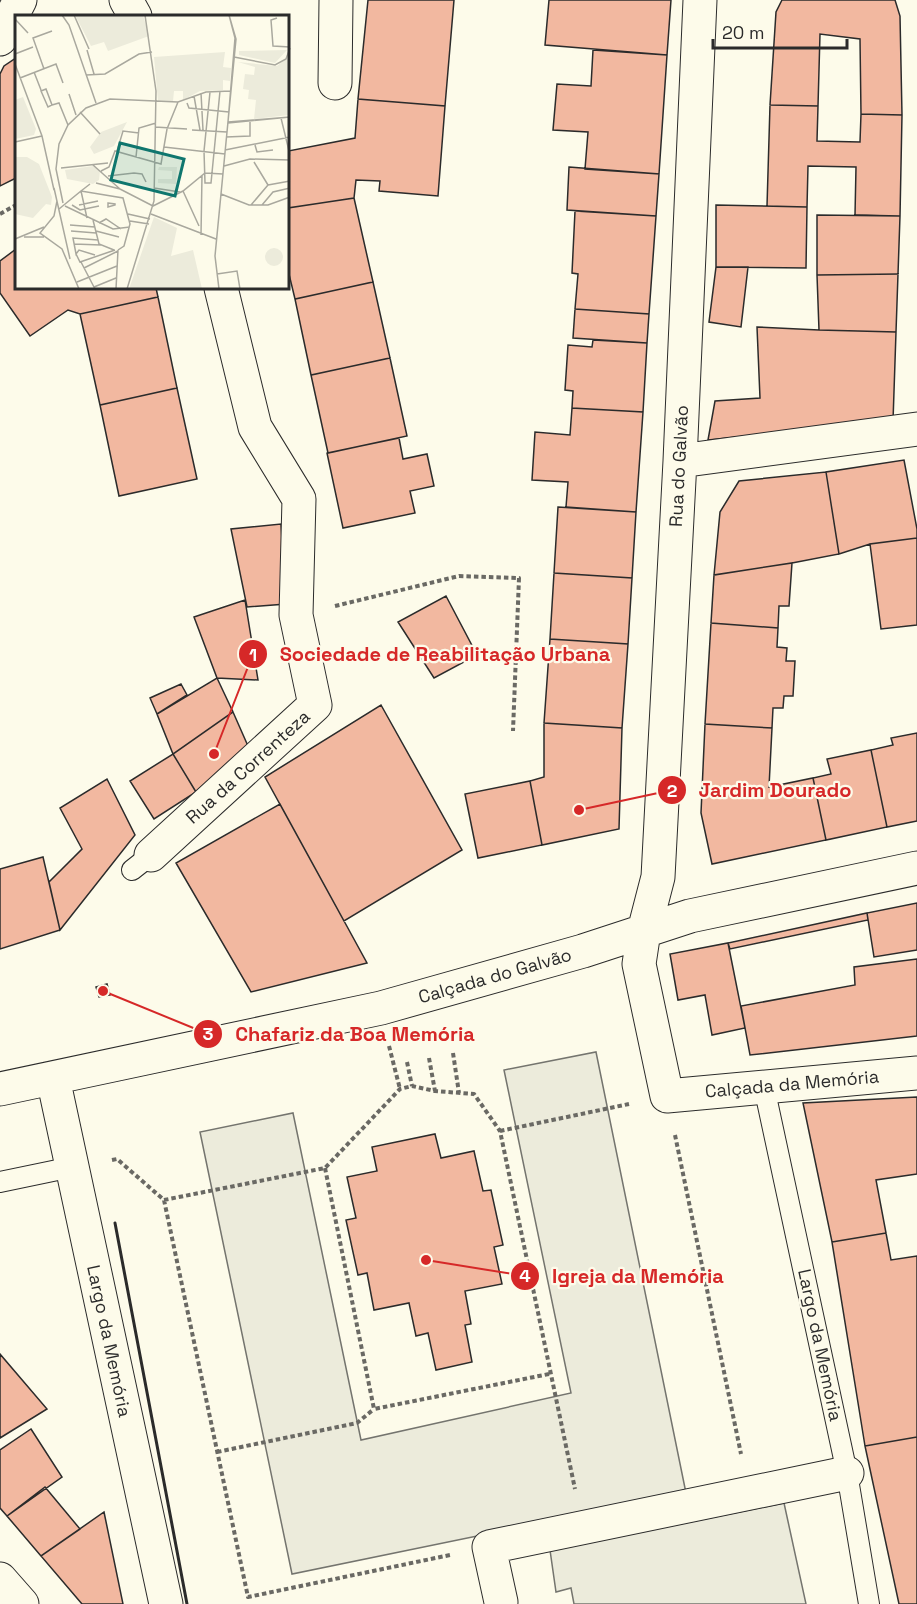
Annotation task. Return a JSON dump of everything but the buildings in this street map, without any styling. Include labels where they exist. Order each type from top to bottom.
[{"type":"street","points":[[0,39],[20,0]]},
{"type":"street","points":[[126,0],[134,15]]},
{"type":"street","points":[[335,83],[336,0]]},
{"type":"street","name":"Rua do Galvão","points":[[667,1096],[639,964],[644,931],[658,877],[680,461],[700,0]]},
{"type":"street","name":"Rua da Correnteza","points":[[142,862],[315,705],[296,615],[298,499],[255,427],[221,290]]},
{"type":"street","points":[[680,461],[917,429]]},
{"type":"street","name":"Calçada do Galvão","points":[[0,1089],[381,1008],[583,951],[690,916],[917,868]]},
{"type":"street","name":"Calçada da Memória","points":[[667,1096],[917,1073]]},
{"type":"street","name":"Largo da Memória","points":[[53,1078],[166,1604]]},
{"type":"street","points":[[501,1602],[489,1547],[847,1473]]},
{"type":"street","points":[[0,1579],[22,1604]]},
{"type":"lane","name":"Largo da Memória","points":[[764,1087],[847,1473],[869,1604]]},
{"type":"lane","points":[[0,1182],[72,1167]]},
{"type":"path","points":[[0,214],[15,206]]},
{"type":"path","points":[[296,615],[459,576],[519,578],[513,731]]},
{"type":"path","points":[[453,1053],[459,1093]]},
{"type":"path","points":[[429,1058],[435,1091]]},
{"type":"path","points":[[407,1062],[412,1086]]},
{"type":"path","points":[[164,1200],[325,1168],[400,1089],[412,1086],[435,1091],[474,1094],[500,1131],[583,1528]]},
{"type":"path","points":[[667,1096],[749,1493]]},
{"type":"path","points":[[500,1131],[607,1108]]},
{"type":"path","points":[[72,1167],[117,1159],[164,1200],[248,1597],[489,1547]]},
{"type":"path","points":[[325,1168],[374,1409]]},
{"type":"path","points":[[217,1452],[357,1423],[374,1409],[549,1374]]},
{"type":"shaded area","points":[[596,1052],[686,1493],[292,1574],[200,1132],[293,1113],[361,1440],[571,1393],[504,1070]]},
{"type":"shaded area","points":[[784,1503],[806,1604],[574,1604],[571,1588],[556,1592],[550,1550]]},
{"type":"wall","points":[[115,1223],[187,1604]]},
{"type":"place","name":"Sociedade de Reabilitação Urbana","points":[[214,754]]},
{"type":"place","name":"Jardim Dourado","points":[[579,810]]},
{"type":"place","name":"Chafariz da Boa Memória","points":[[103,991]]},
{"type":"place","name":"Igreja da Memória","points":[[426,1260]]}]
